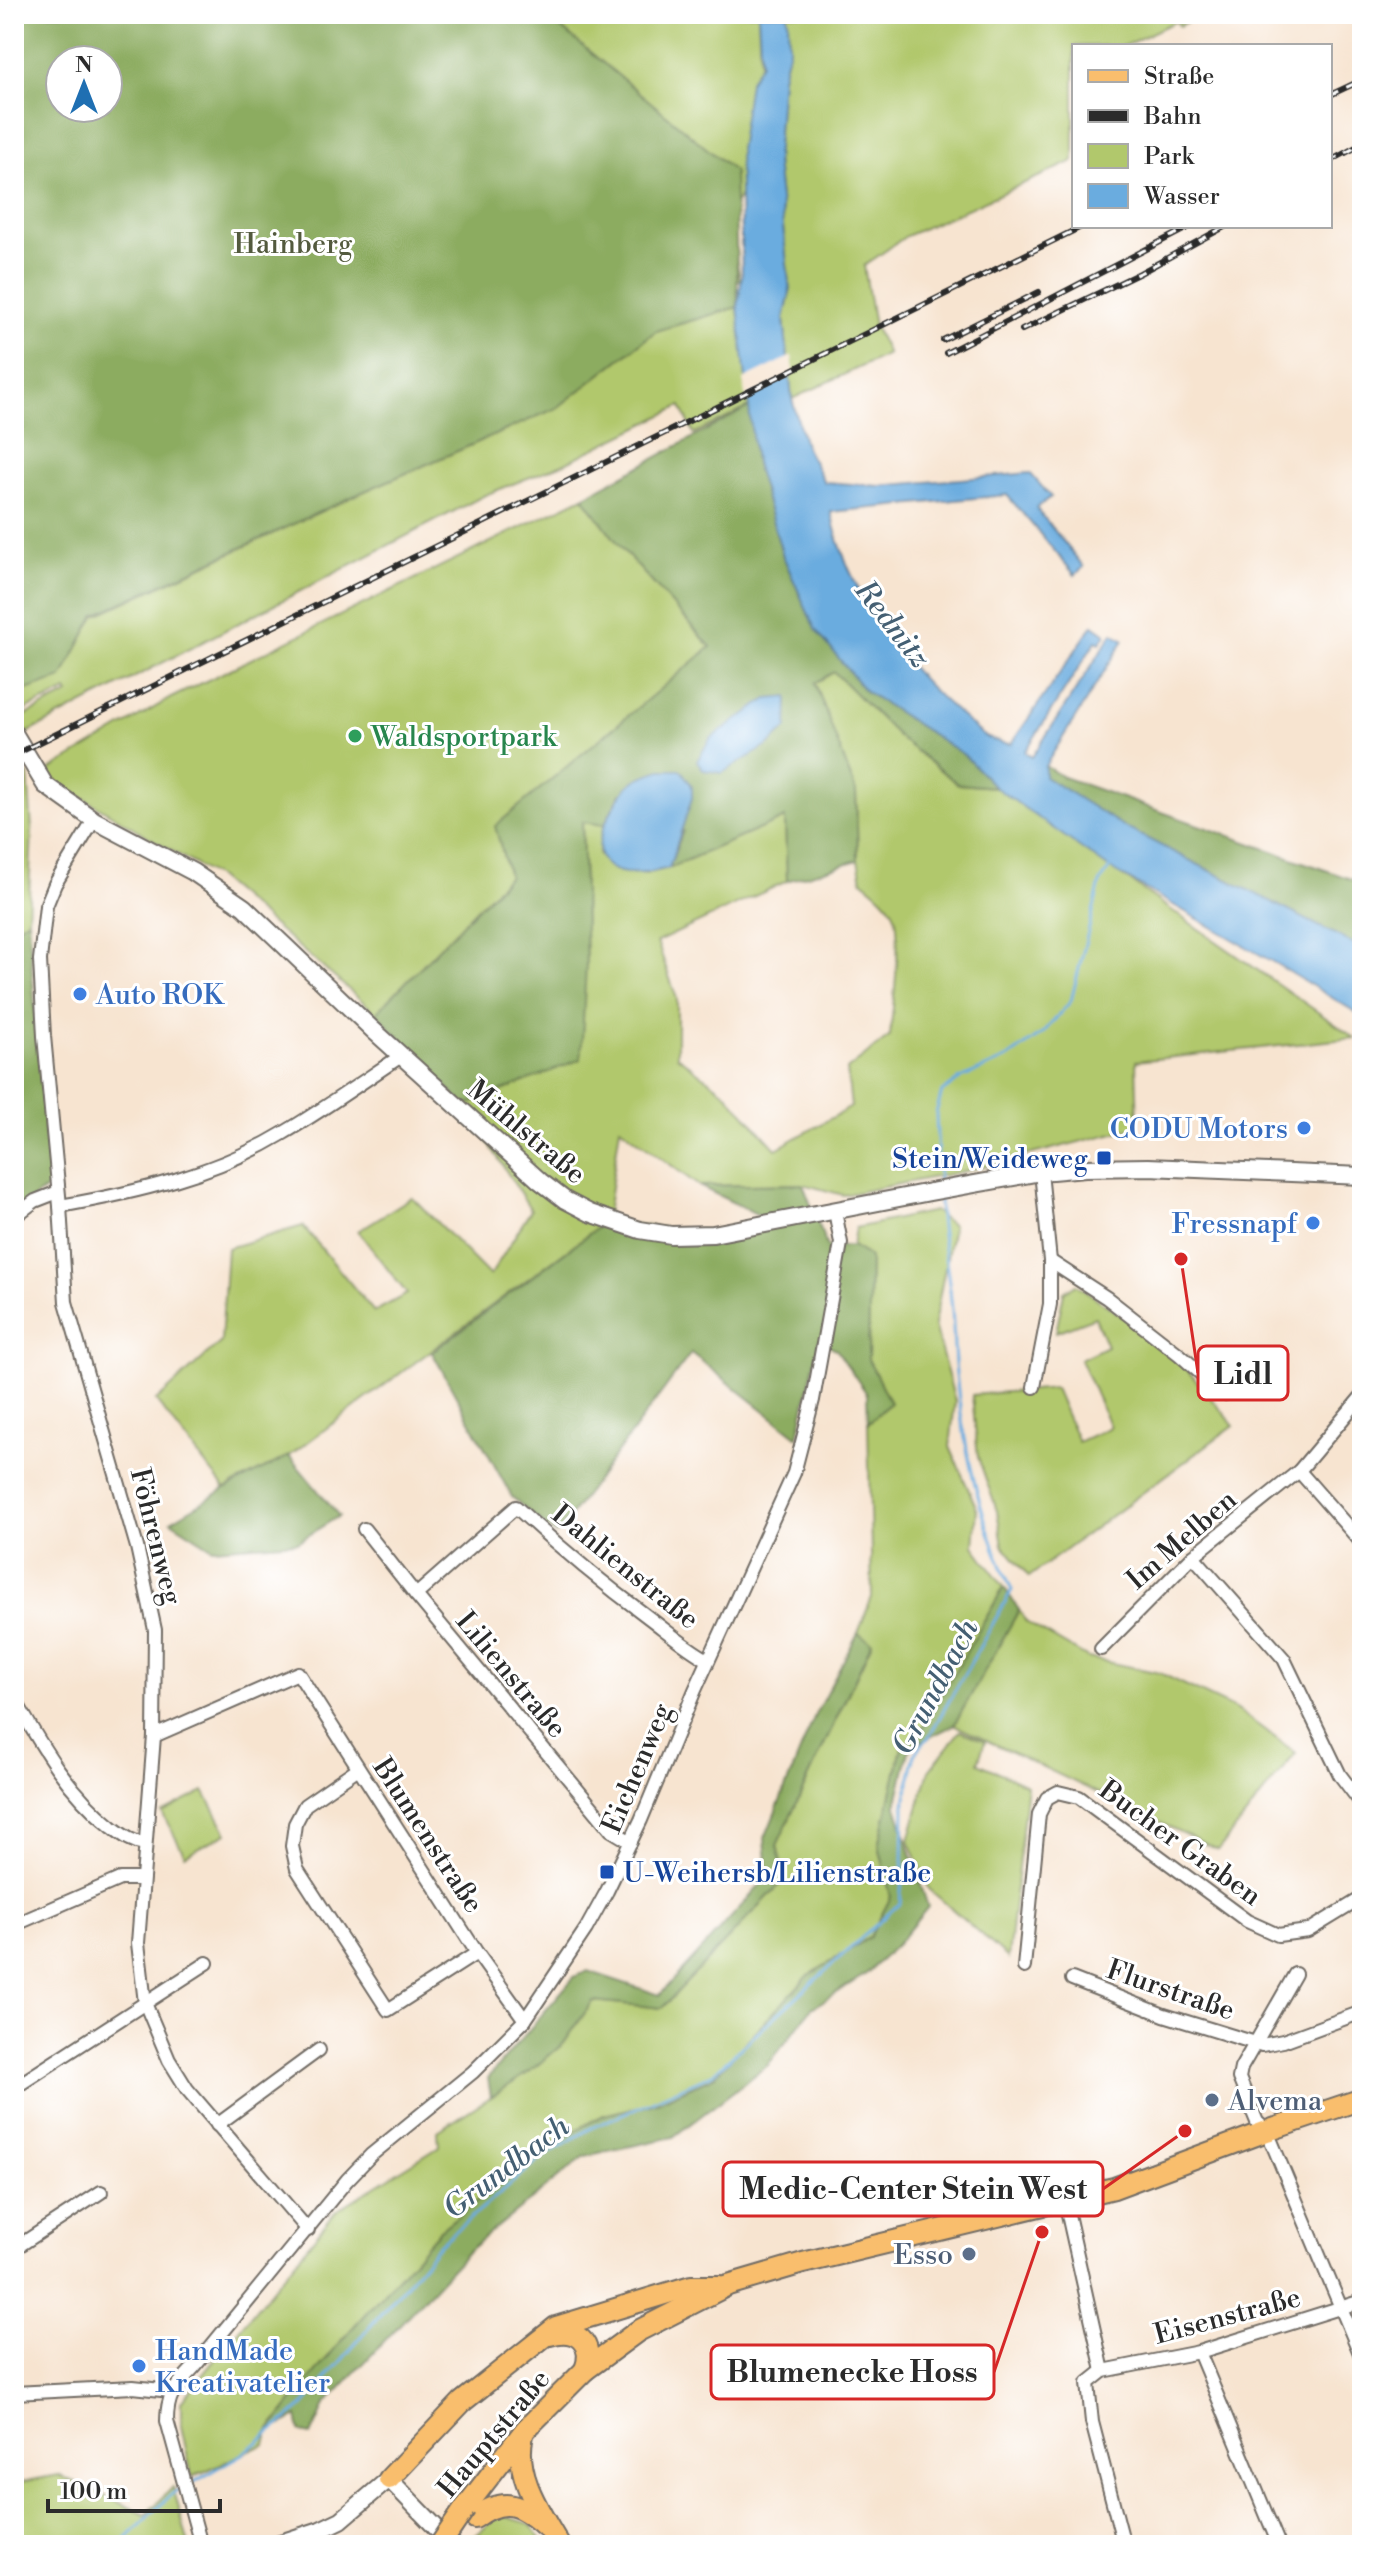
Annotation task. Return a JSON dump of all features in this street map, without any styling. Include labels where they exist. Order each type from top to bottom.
[{"type":"main road","name":"Hauptstraße","points":[[440,2545],[470,2513],[525,2430],[585,2370],[638,2331],[728,2285],[803,2263],[1114,2188],[1362,2099]]},
{"type":"main road","points":[[389,2479],[462,2402],[556,2327],[691,2286],[728,2285]]},
{"type":"main road","points":[[542,2337],[558,2332],[578,2336],[588,2349],[589,2361],[585,2370]]},
{"type":"main road","points":[[525,2430],[519,2450],[520,2464],[555,2538]]},
{"type":"main road","points":[[447,2545],[470,2513],[503,2505],[524,2508],[555,2538]]},
{"type":"street","name":"Mühlstraße","points":[[14,733],[45,785],[94,820],[193,872],[244,907],[401,1056],[540,1181],[565,1200],[590,1213],[640,1230],[671,1235],[713,1234],[1041,1172],[1085,1168],[1148,1167],[1362,1176]]},
{"type":"street","name":"Föhrenweg","points":[[94,820],[55,884],[43,924],[40,960],[66,1302],[150,1597],[155,1630],[154,1736],[138,1957],[145,2003],[169,2060],[187,2089],[308,2230]]},
{"type":"street","points":[[14,1217],[35,1201],[114,1196],[215,1166],[280,1136],[401,1056]]},
{"type":"street","points":[[1034,1387],[1050,1304],[1050,1261],[1041,1172]]},
{"type":"street","name":"Eichenweg","points":[[171,2391],[347,2180],[371,2155],[473,2072],[525,2020],[586,1929],[631,1842],[708,1660],[794,1473],[804,1442],[841,1243],[835,1211]]},
{"type":"street","points":[[1050,1261],[1107,1298],[1224,1394]]},
{"type":"street","name":"Im Melben","points":[[1101,1649],[1193,1556],[1299,1471],[1362,1396]]},
{"type":"street","points":[[1299,1471],[1362,1543]]},
{"type":"street","name":"Dahlienstraße","points":[[416,1595],[516,1507],[624,1600],[708,1660]]},
{"type":"street","name":"Lilienstraße","points":[[364,1529],[611,1830],[631,1842]]},
{"type":"street","points":[[1193,1556],[1284,1659],[1340,1775],[1362,1804]]},
{"type":"street","name":"Blumenstraße","points":[[154,1736],[298,1673],[477,1953],[525,2020]]},
{"type":"street","points":[[14,1698],[57,1771],[73,1791],[90,1809],[133,1843],[145,1844]]},
{"type":"street","points":[[357,1769],[310,1801],[292,1831],[292,1846],[297,1869],[388,2010],[477,1953]]},
{"type":"street","name":"Bucher Graben","points":[[1024,1967],[1039,1814],[1047,1798],[1058,1792],[1079,1797],[1247,1921],[1278,1935],[1308,1931],[1362,1898]]},
{"type":"street","points":[[14,1925],[120,1879],[142,1879]]},
{"type":"street","points":[[14,2088],[207,1963]]},
{"type":"street","points":[[1295,1974],[1241,2068],[1239,2078],[1257,2122],[1267,2131],[1362,2358]]},
{"type":"street","name":"Flurstraße","points":[[1072,1979],[1164,2015],[1255,2043]]},
{"type":"street","points":[[1255,2043],[1267,2045],[1283,2041],[1362,2012]]},
{"type":"street","points":[[217,2125],[319,2050]]},
{"type":"street","points":[[14,2249],[101,2192]]},
{"type":"street","points":[[1065,2201],[1103,2371],[1088,2383],[1092,2422],[1124,2545]]},
{"type":"street","name":"Eisenstraße","points":[[1103,2371],[1199,2352],[1362,2301]]},
{"type":"street","points":[[1199,2352],[1279,2545]]},
{"type":"street","points":[[14,2393],[133,2387],[171,2391],[167,2421],[201,2545]]},
{"type":"street","points":[[274,2545],[341,2520],[389,2479],[453,2545]]},
{"type":"green space","name":"Hainberg","points":[[14,14],[758,14],[761,87],[752,175],[729,215],[740,280],[45,621],[65,671],[95,616],[367,490],[557,408],[656,331],[738,307],[751,406],[694,434],[681,406],[563,464],[485,495],[14,740],[14,721],[69,694],[67,691],[14,715]]},
{"type":"green space","name":"Hainberg","points":[[14,14],[544,14],[734,171],[738,307],[656,331],[557,408],[367,490],[95,615],[62,678],[14,694]]},
{"type":"green space","points":[[787,14],[1203,14],[1179,26],[1176,21],[1128,44],[1072,44],[1072,162],[906,236],[864,266],[874,326],[888,354],[792,399],[784,319],[790,292],[776,161],[782,77],[789,48]]},
{"type":"green space","points":[[751,406],[755,463],[783,556],[815,629],[865,691],[964,755],[995,787],[958,784],[901,739],[834,672],[815,683],[856,792],[858,860],[787,881],[785,818],[669,868],[683,831],[621,793],[604,825],[582,822],[586,965],[581,1059],[465,1106],[376,1013],[509,876],[495,826],[711,647],[623,550],[583,497]]},
{"type":"green space","name":"Waldsportpark","points":[[583,497],[623,550],[711,647],[496,826],[509,876],[376,1013],[218,878],[43,774],[171,698]]},
{"type":"green space","points":[[834,672],[901,739],[958,784],[995,787],[1355,1038],[1136,1061],[1138,1127],[966,1171],[843,1195],[803,1184],[699,1186],[620,1127],[606,1221],[289,1456],[225,1489],[156,1401],[221,1342],[227,1248],[303,1226],[374,1312],[407,1294],[358,1231],[412,1197],[490,1276],[531,1210],[465,1106],[586,965],[582,821],[604,825],[598,855],[645,874],[669,868],[785,818],[787,881],[657,942],[677,999],[677,1056],[725,1092],[776,1149],[851,1107],[847,1070],[890,1036],[897,935],[893,911],[862,880],[858,860],[856,792],[815,683]]},
{"type":"green space","points":[[1045,766],[1063,777],[1362,883],[1362,948],[1126,828],[1045,777]]},
{"type":"green space","points":[[28,774],[32,830],[28,919],[14,929],[14,781]]},
{"type":"green space","points":[[28,919],[49,1187],[14,1212],[14,929]]},
{"type":"green space","points":[[803,1184],[827,1247],[852,1246],[870,1257],[868,1359],[890,1403],[868,1423],[867,1394],[836,1349],[819,1340],[798,1437],[691,1353],[556,1535],[512,1497],[432,1352],[606,1221],[710,1233],[765,1218],[699,1186]]},
{"type":"green space","points":[[934,1211],[953,1226],[934,1325],[955,1401],[950,1447],[977,1509],[974,1546],[1004,1587],[918,1735],[902,1747],[879,1845],[891,1897],[870,1937],[808,1976],[713,2077],[657,2102],[604,2115],[546,2146],[439,2231],[341,2341],[269,2431],[265,2444],[192,2477],[181,2426],[181,2401],[336,2211],[439,2146],[438,2131],[529,2072],[564,2043],[593,2001],[662,2008],[785,1879],[777,1845],[872,1643],[858,1633],[872,1597],[868,1423],[890,1403],[868,1359],[870,1257],[852,1246],[855,1228]]},
{"type":"green space","points":[[1076,1284],[1183,1365],[1234,1425],[1029,1577],[1003,1545],[997,1511],[978,1457],[972,1395],[1055,1388],[1078,1442],[1110,1427],[1080,1359],[1107,1346],[1095,1317],[1056,1332],[1064,1292]]},
{"type":"green space","points":[[289,1456],[339,1516],[297,1542],[213,1548],[171,1521],[225,1489]]},
{"type":"green space","points":[[1004,1587],[1019,1610],[954,1725],[910,1747],[896,1806],[928,1907],[898,1943],[866,1974],[812,2008],[768,2065],[673,2137],[585,2156],[468,2251],[325,2405],[311,2436],[300,2431],[297,2417],[269,2431],[341,2341],[439,2231],[546,2146],[604,2115],[657,2102],[713,2077],[808,1976],[870,1937],[891,1897],[879,1845],[902,1747],[918,1735]]},
{"type":"green space","points":[[1019,1610],[1026,1622],[1088,1658],[1160,1673],[1236,1709],[1296,1753],[1218,1850],[954,1725]]},
{"type":"green space","points":[[858,1633],[872,1642],[777,1845],[785,1879],[662,2008],[593,2001],[564,2043],[529,2072],[491,2097],[488,2078],[574,1977],[588,1971],[660,1995],[768,1877],[765,1838],[815,1715]]},
{"type":"green space","points":[[960,1731],[985,1741],[978,1763],[1027,1785],[1008,1958],[929,1889],[909,1840],[929,1771]]},
{"type":"green space","points":[[204,1791],[227,1833],[185,1855],[162,1813]]},
{"type":"green space","points":[[59,2475],[146,2515],[173,2487],[189,2545],[14,2545],[14,2483]]},
{"type":"green space","points":[[500,2515],[531,2524],[544,2545],[473,2545],[469,2541]]},
{"type":"water","points":[[758,14],[787,14],[788,19],[789,48],[782,77],[776,161],[790,292],[784,319],[792,399],[805,446],[824,482],[880,486],[1030,473],[1051,497],[1036,508],[1084,567],[1075,575],[1007,495],[831,512],[849,570],[879,624],[938,695],[983,735],[1011,744],[1093,625],[1106,634],[1100,643],[1096,641],[1025,752],[1032,757],[1113,633],[1124,640],[1045,766],[1045,777],[1126,828],[1362,948],[1362,1016],[1109,868],[995,787],[964,755],[865,691],[815,629],[783,556],[755,463],[738,307],[742,275],[739,150],[749,82],[761,63]]},
{"type":"water","points":[[788,697],[787,728],[769,745],[722,773],[704,770],[697,761],[710,739],[767,699]]},
{"type":"water","points":[[661,770],[681,770],[692,786],[692,798],[669,868],[634,873],[609,867],[602,859],[599,847],[611,812],[633,782]]},
{"type":"pier","points":[[792,356],[794,374],[746,398],[743,380]]},
{"type":"waterway","name":"Grundbach","points":[[939,1185],[936,1113],[942,1092],[960,1079],[1008,1058],[1043,1033],[1071,1001],[1100,883],[1111,866]]},
{"type":"waterway","name":"Grundbach","points":[[189,2485],[243,2454],[302,2407],[440,2244],[541,2158],[591,2128],[712,2074],[900,1903],[904,1807],[915,1753],[928,1738],[1012,1590],[991,1538],[963,1428],[939,1197]]},
{"type":"waterway","name":"Grundbach","points":[[120,2545],[182,2488]]},
{"type":"waterway","points":[[14,2534],[74,2545]]},
{"type":"railway","points":[[1332,94],[1362,80]]},
{"type":"railway","points":[[1332,160],[1362,144]]},
{"type":"railway","points":[[14,755],[1079,228]]},
{"type":"railway","points":[[946,353],[1187,228]]},
{"type":"railway","points":[[1022,330],[1140,273],[1222,228]]},
{"type":"railway","points":[[943,340],[1039,292]]},
{"type":"place","name":"Waldsportpark","points":[[355,736]]},
{"type":"place","name":"Auto ROK","points":[[80,994]]},
{"type":"place","name":"CODU Motors","points":[[1304,1128]]},
{"type":"place","name":"Stein/Weideweg","points":[[1104,1158]]},
{"type":"place","name":"Fressnapf","points":[[1313,1223]]},
{"type":"place","name":"Lidl","points":[[1181,1259]]},
{"type":"place","name":"U-Weihersb/Lilienstraße","points":[[607,1872]]},
{"type":"place","name":"Alvema","points":[[1212,2100]]},
{"type":"place","name":"Medic-Center Stein West","points":[[1185,2131]]},
{"type":"place","name":"Blumenecke Hoss","points":[[1042,2232]]},
{"type":"place","name":"Esso","points":[[969,2254]]},
{"type":"place","name":"HandMade Kreativatelier","points":[[139,2366]]},
{"type":"water label","name":"Rednitz","points":[[893,624]]}]
